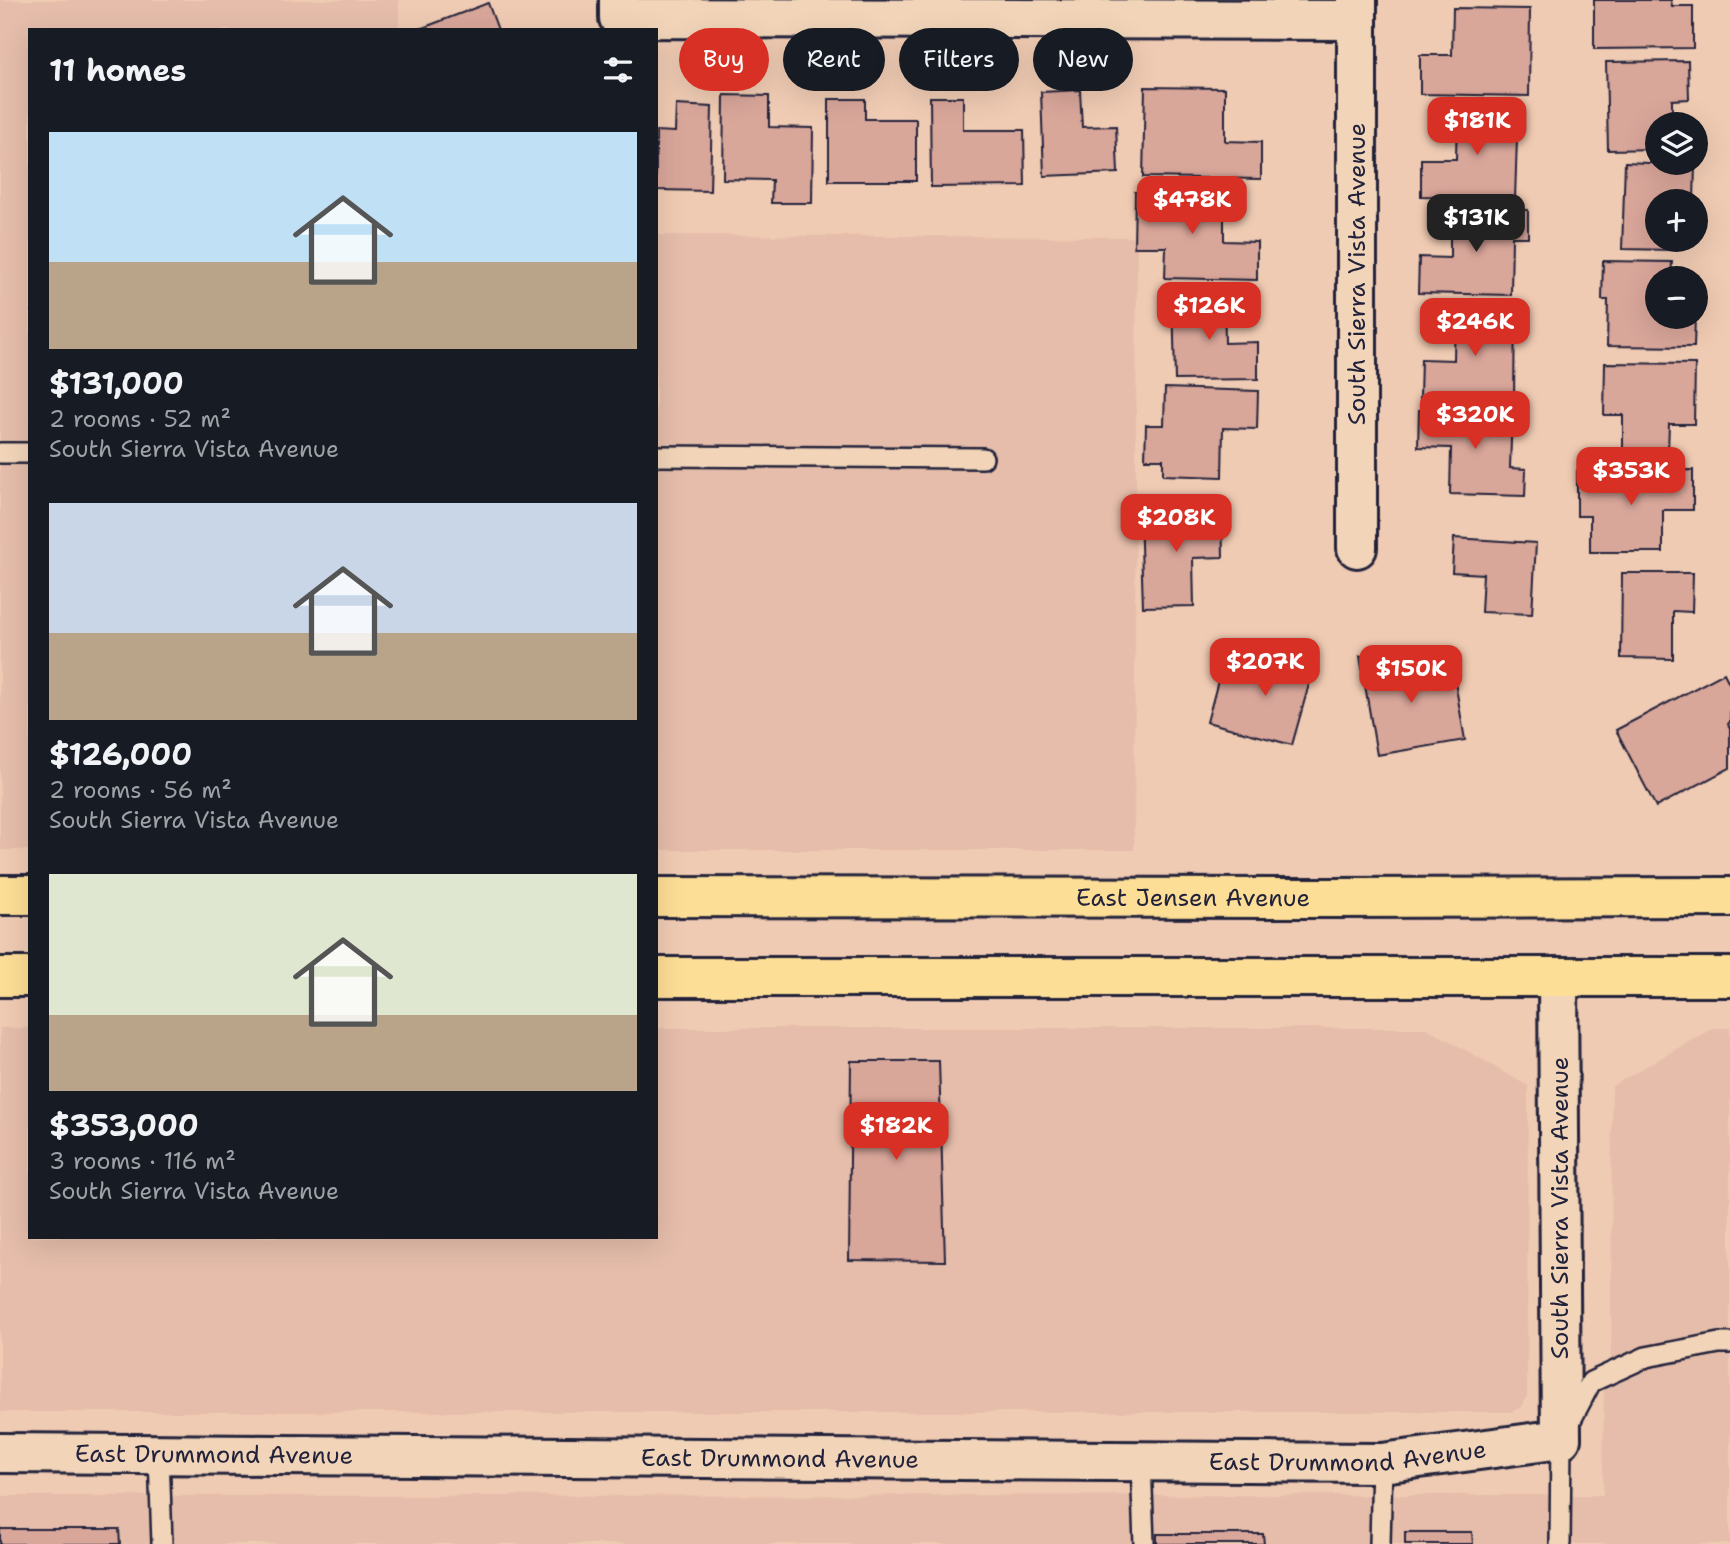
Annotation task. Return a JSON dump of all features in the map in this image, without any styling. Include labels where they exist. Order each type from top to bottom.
[{"type":"main road","points":[[0,895],[28,895]]},
{"type":"main road","name":"East Jensen Avenue","points":[[658,897],[1730,897]]},
{"type":"main road","points":[[0,977],[28,977]]},
{"type":"main road","points":[[658,977],[1730,977]]},
{"type":"street","points":[[619,9],[1357,10]]},
{"type":"street","name":"South Sierra Vista Avenue","points":[[1357,10],[1357,548]]},
{"type":"street","name":"South Sierra Vista Avenue","points":[[1558,977],[1561,1439]]},
{"type":"street","name":"East Drummond Avenue","points":[[0,1453],[1382,1463],[1561,1439]]},
{"type":"lane","points":[[0,453],[28,453]]},
{"type":"lane","points":[[658,456],[983,458]]},
{"type":"lane","points":[[1560,1544],[1561,1439],[1591,1382],[1646,1357],[1730,1343]]},
{"type":"lane","points":[[159,1454],[162,1544]]},
{"type":"lane","points":[[1141,1461],[1144,1544]]},
{"type":"lane","points":[[1380,1544],[1382,1463]]},
{"type":"shaded area","points":[[0,0],[399,0],[399,28],[28,28],[28,850],[0,850]]},
{"type":"shaded area","points":[[658,235],[1137,237],[1134,850],[658,850]]},
{"type":"shaded area","points":[[0,1028],[28,1028],[28,1239],[658,1239],[658,1028],[1427,1028],[1528,1086],[1527,1396],[1522,1407],[1510,1412],[0,1412]]},
{"type":"shaded area","points":[[1713,1028],[1730,1028],[1730,1544],[0,1544],[0,1496],[1603,1495],[1604,1380],[1611,1379],[1612,1086]]},
{"type":"building","points":[[1594,0],[1671,0],[1672,6],[1693,6],[1693,48],[1594,49]]},
{"type":"building","points":[[488,3],[497,28],[422,28]]},
{"type":"building","points":[[1453,8],[1530,9],[1529,96],[1420,94],[1420,55],[1452,55]]},
{"type":"building","points":[[1688,61],[1689,99],[1672,100],[1672,112],[1645,112],[1645,149],[1608,150],[1606,62]]},
{"type":"building","points":[[1145,87],[1225,88],[1225,141],[1261,142],[1261,179],[1143,177]]},
{"type":"building","points":[[1080,91],[1082,127],[1116,126],[1118,173],[1044,176],[1041,92]]},
{"type":"building","points":[[724,95],[769,96],[769,127],[813,128],[812,203],[771,203],[772,180],[723,179]]},
{"type":"building","points":[[930,97],[963,97],[963,130],[1024,130],[1025,186],[931,187]]},
{"type":"building","points":[[829,99],[865,99],[865,119],[916,119],[916,181],[829,181]]},
{"type":"building","points":[[676,105],[712,107],[710,191],[658,190],[658,131],[675,132]]},
{"type":"building","points":[[1457,105],[1518,107],[1515,199],[1421,196],[1421,159],[1456,159]]},
{"type":"building","points":[[1625,162],[1645,163],[1645,175],[1695,175],[1694,189],[1645,189],[1645,249],[1622,249]]},
{"type":"building","points":[[1135,192],[1224,192],[1224,241],[1257,242],[1257,280],[1165,278],[1166,247],[1134,247]]},
{"type":"building","points":[[1450,209],[1528,210],[1528,237],[1512,237],[1511,295],[1418,293],[1419,257],[1450,258]]},
{"type":"building","points":[[1603,261],[1672,262],[1672,266],[1645,266],[1645,329],[1695,329],[1694,347],[1607,346],[1608,300],[1602,300]]},
{"type":"building","points":[[1224,292],[1225,343],[1258,342],[1258,379],[1175,380],[1173,294]]},
{"type":"building","points":[[1455,307],[1515,308],[1514,399],[1420,398],[1421,359],[1454,360]]},
{"type":"building","points":[[1605,363],[1695,364],[1694,424],[1669,424],[1668,451],[1623,450],[1623,415],[1604,415]]},
{"type":"building","points":[[1165,388],[1258,391],[1257,429],[1223,428],[1222,477],[1163,475],[1163,459],[1145,459],[1146,425],[1164,425]]},
{"type":"building","points":[[1419,410],[1512,413],[1510,468],[1526,469],[1525,496],[1450,494],[1451,448],[1418,447]]},
{"type":"building","points":[[1693,470],[1693,510],[1663,510],[1663,552],[1590,552],[1590,516],[1577,516],[1577,471]]},
{"type":"building","points":[[1222,512],[1223,557],[1193,558],[1194,606],[1143,607],[1140,514]]},
{"type":"building","points":[[1454,538],[1536,543],[1532,614],[1481,612],[1483,574],[1452,572]]},
{"type":"building","points":[[1622,573],[1693,573],[1692,612],[1673,611],[1673,659],[1621,658]]},
{"type":"building","points":[[1280,646],[1317,656],[1292,745],[1207,722],[1222,666],[1271,679]]},
{"type":"building","points":[[1396,650],[1400,673],[1452,664],[1465,740],[1377,755],[1360,656]]},
{"type":"building","points":[[1724,673],[1730,685],[1730,768],[1656,807],[1616,730]]},
{"type":"building","points":[[851,1061],[939,1061],[945,1261],[849,1260]]},
{"type":"building","points":[[0,1529],[119,1529],[120,1544],[0,1544]]},
{"type":"building","points":[[1405,1532],[1472,1532],[1473,1544],[1405,1544]]},
{"type":"building","points":[[1157,1534],[1263,1534],[1264,1544],[1157,1544]]}]
